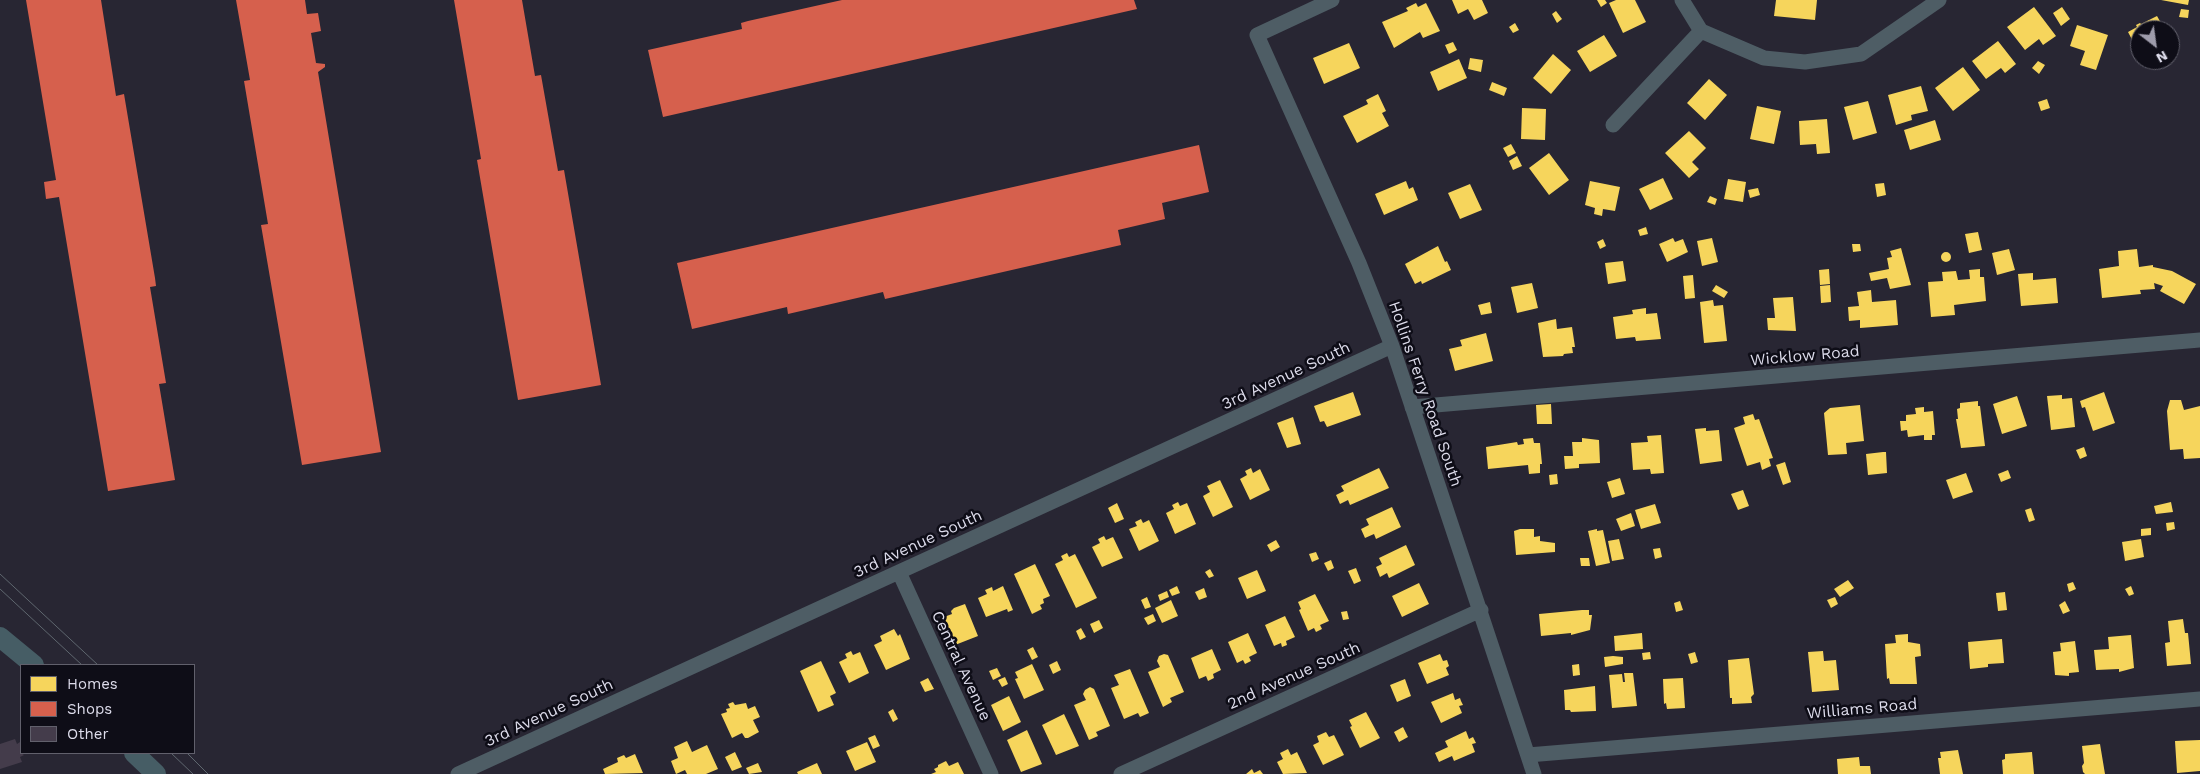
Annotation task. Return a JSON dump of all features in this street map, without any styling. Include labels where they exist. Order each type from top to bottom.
[{"type":"main road","points":[[0,637],[33,664]]},
{"type":"main road","points":[[135,754],[156,774]]},
{"type":"street","name":"Hollins Ferry Road South","points":[[1332,0],[1257,35],[1359,263],[1392,346],[1534,774]]},
{"type":"street","points":[[1682,0],[1702,31],[1764,58],[1805,62],[1861,54],[1939,0]]},
{"type":"street","points":[[1613,125],[1702,31]]},
{"type":"street","name":"Wicklow Road","points":[[1412,407],[2200,340]]},
{"type":"street","name":"3rd Avenue South","points":[[458,774],[1392,346]]},
{"type":"street","name":"Central Avenue","points":[[899,572],[991,774]]},
{"type":"street","name":"2nd Avenue South","points":[[1121,774],[1481,610]]},
{"type":"street","name":"Williams Road","points":[[1528,755],[2200,699]]},
{"type":"building: Homes","points":[[1452,0],[1482,0],[1488,13],[1474,20],[1468,9],[1458,14]]},
{"type":"building: Homes","points":[[1597,0],[1605,0],[1607,3],[1601,7]]},
{"type":"building: Homes","points":[[1616,0],[1635,0],[1646,22],[1623,33],[1609,3]]},
{"type":"building: Homes","points":[[1776,0],[1817,0],[1815,20],[1774,16]]},
{"type":"building: Homes","points":[[2161,0],[2189,0],[2188,5]]},
{"type":"building: Homes","points":[[1416,3],[1418,7],[1426,3],[1440,31],[1423,38],[1420,32],[1394,48],[1382,22],[1408,11],[1406,8]]},
{"type":"building: Homes","points":[[2034,7],[2056,36],[2043,45],[2039,39],[2025,50],[2007,27]]},
{"type":"building: Homes","points":[[2062,7],[2070,19],[2061,26],[2053,13]]},
{"type":"building: Homes","points":[[2181,9],[2189,10],[2188,18],[2179,17]]},
{"type":"building: Homes","points":[[1556,11],[1562,19],[1557,23],[1552,14]]},
{"type":"building: Homes","points":[[2157,16],[2159,20],[2149,20]]},
{"type":"building: Homes","points":[[1515,23],[1519,30],[1513,33],[1509,27]]},
{"type":"building: Homes","points":[[2077,25],[2108,35],[2096,70],[2080,65],[2085,51],[2070,46]]},
{"type":"building: Homes","points":[[1604,35],[1617,56],[1590,72],[1577,51]]},
{"type":"building: Homes","points":[[1998,41],[2016,64],[2005,73],[2001,68],[1986,79],[1972,61]]},
{"type":"building: Homes","points":[[1453,42],[1457,50],[1449,54],[1445,45]]},
{"type":"building: Homes","points":[[1349,43],[1360,68],[1324,84],[1313,58]]},
{"type":"building: Homes","points":[[1553,54],[1571,70],[1551,94],[1533,78]]},
{"type":"building: Homes","points":[[1470,58],[1483,60],[1481,72],[1468,69]]},
{"type":"building: Homes","points":[[1459,59],[1467,78],[1438,91],[1430,72]]},
{"type":"building: Homes","points":[[2038,61],[2045,65],[2039,74],[2032,68]]},
{"type":"building: Homes","points":[[1963,67],[1980,90],[1953,111],[1935,88]]},
{"type":"building: Homes","points":[[1709,79],[1727,95],[1705,120],[1687,103]]},
{"type":"building: Homes","points":[[1492,82],[1507,88],[1504,96],[1489,90]]},
{"type":"building: Homes","points":[[1921,86],[1928,111],[1911,115],[1912,120],[1896,125],[1888,95]]},
{"type":"building: Homes","points":[[1378,94],[1386,111],[1382,113],[1389,126],[1357,143],[1343,116],[1368,104],[1366,100]]},
{"type":"building: Homes","points":[[2047,99],[2050,108],[2041,111],[2038,102]]},
{"type":"building: Homes","points":[[1868,101],[1877,133],[1853,140],[1844,107]]},
{"type":"building: Homes","points":[[1757,106],[1781,111],[1774,144],[1750,139]]},
{"type":"building: Homes","points":[[1522,108],[1546,109],[1545,140],[1521,139]]},
{"type":"building: Homes","points":[[1827,119],[1830,153],[1817,154],[1816,144],[1800,145],[1799,121]]},
{"type":"building: Homes","points":[[1935,120],[1941,140],[1910,150],[1904,130]]},
{"type":"building: Homes","points":[[1689,131],[1706,148],[1692,162],[1699,169],[1689,178],[1665,153]]},
{"type":"building: Homes","points":[[1511,144],[1516,153],[1508,157],[1503,148]]},
{"type":"building: Homes","points":[[1549,153],[1569,180],[1549,195],[1529,168]]},
{"type":"building: Homes","points":[[1517,156],[1522,166],[1513,170],[1509,161]]},
{"type":"building: Homes","points":[[1663,178],[1673,199],[1650,210],[1639,189]]},
{"type":"building: Homes","points":[[1728,179],[1746,182],[1743,202],[1724,199]]},
{"type":"building: Homes","points":[[1406,181],[1409,189],[1413,187],[1418,200],[1384,215],[1375,194]]},
{"type":"building: Homes","points":[[1590,181],[1620,187],[1615,211],[1603,209],[1602,216],[1594,214],[1595,208],[1585,205]]},
{"type":"building: Homes","points":[[1884,183],[1886,195],[1877,197],[1875,184]]},
{"type":"building: Homes","points":[[1470,184],[1482,210],[1460,219],[1448,193]]},
{"type":"building: Homes","points":[[1758,188],[1760,195],[1750,198],[1748,190]]},
{"type":"building: Homes","points":[[1710,196],[1717,199],[1715,205],[1707,202]]},
{"type":"building: Homes","points":[[1646,227],[1648,234],[1640,236],[1638,230]]},
{"type":"building: Homes","points":[[1978,232],[1982,250],[1969,253],[1965,234]]},
{"type":"building: Homes","points":[[1673,238],[1675,242],[1683,239],[1688,252],[1667,262],[1659,244]]},
{"type":"building: Homes","points":[[1712,238],[1718,262],[1702,266],[1697,241]]},
{"type":"building: Homes","points":[[1603,239],[1606,246],[1600,249],[1597,242]]},
{"type":"building: Homes","points":[[1852,244],[1860,244],[1861,251],[1853,252]]},
{"type":"building: Homes","points":[[1438,246],[1451,270],[1422,284],[1421,281],[1415,284],[1405,264]]},
{"type":"building: Homes","points":[[1901,248],[1911,285],[1890,289],[1887,278],[1871,281],[1869,273],[1889,269],[1887,258],[1892,257],[1890,251]]},
{"type":"building: Homes","points":[[2009,249],[2015,270],[1997,275],[1992,253]]},
{"type":"building: Homes","points":[[2137,249],[2139,267],[2153,265],[2153,267],[2172,271],[2196,284],[2184,304],[2160,291],[2163,286],[2154,283],[2155,289],[2140,290],[2141,294],[2102,298],[2099,269],[2119,266],[2118,251]]},
{"type":"building: Homes","points":[[1944,252],[1948,252],[1951,257],[1950,261],[1944,262],[1941,259],[1941,255]]},
{"type":"building: Homes","points":[[1623,261],[1626,281],[1608,284],[1605,263]]},
{"type":"building: Homes","points":[[1829,269],[1830,284],[1820,285],[1819,270]]},
{"type":"building: Homes","points":[[1980,269],[1980,277],[1984,277],[1986,301],[1954,305],[1955,315],[1931,317],[1928,282],[1943,281],[1942,272],[1956,271],[1958,280],[1970,279],[1969,270]]},
{"type":"building: Homes","points":[[2033,273],[2033,280],[2056,278],[2058,303],[2021,306],[2018,274]]},
{"type":"building: Homes","points":[[1693,275],[1695,298],[1685,299],[1683,276]]},
{"type":"building: Homes","points":[[1532,283],[1538,308],[1517,313],[1511,287]]},
{"type":"building: Homes","points":[[1716,285],[1728,292],[1724,298],[1712,291]]},
{"type":"building: Homes","points":[[1830,285],[1831,302],[1821,303],[1820,286]]},
{"type":"building: Homes","points":[[1871,290],[1872,302],[1896,300],[1898,325],[1860,328],[1860,320],[1849,321],[1848,307],[1859,306],[1857,292]]},
{"type":"building: Homes","points":[[1793,297],[1796,331],[1768,330],[1767,318],[1775,318],[1773,298]]},
{"type":"building: Homes","points":[[1713,300],[1714,306],[1723,305],[1727,341],[1704,343],[1700,302]]},
{"type":"building: Homes","points":[[1490,302],[1492,313],[1481,315],[1478,305]]},
{"type":"building: Homes","points":[[1646,308],[1646,314],[1657,313],[1661,339],[1636,341],[1635,337],[1616,339],[1613,317],[1633,314],[1632,310]]},
{"type":"building: Homes","points":[[1556,319],[1557,329],[1572,327],[1575,347],[1572,347],[1573,353],[1564,354],[1563,356],[1543,357],[1538,323]]},
{"type":"building: Homes","points":[[1486,333],[1493,361],[1455,371],[1449,349],[1462,346],[1460,340]]},
{"type":"building: Homes","points":[[1353,392],[1361,415],[1327,427],[1324,421],[1320,422],[1314,406]]},
{"type":"building: Homes","points":[[2104,392],[2115,423],[2093,431],[2085,407],[2082,408],[2080,401]]},
{"type":"building: Homes","points":[[2062,395],[2062,399],[2072,398],[2075,427],[2051,430],[2047,396]]},
{"type":"building: Homes","points":[[2017,396],[2027,426],[2002,434],[1993,404]]},
{"type":"building: Homes","points":[[2170,400],[2181,400],[2184,410],[2200,406],[2200,458],[2184,459],[2183,449],[2170,450],[2167,411]]},
{"type":"building: Homes","points":[[1978,401],[1985,446],[1961,448],[1956,419],[1958,419],[1957,409],[1960,408],[1960,403]]},
{"type":"building: Homes","points":[[1551,404],[1552,424],[1537,424],[1536,405]]},
{"type":"building: Homes","points":[[1860,405],[1864,441],[1846,443],[1847,454],[1828,455],[1824,413],[1830,408]]},
{"type":"building: Homes","points":[[1924,407],[1924,412],[1933,411],[1935,435],[1932,435],[1932,440],[1924,440],[1924,435],[1908,437],[1907,430],[1901,431],[1900,421],[1906,421],[1906,415],[1916,414],[1915,408]]},
{"type":"building: Homes","points":[[1753,414],[1755,420],[1759,419],[1773,458],[1769,459],[1771,466],[1762,470],[1760,462],[1747,466],[1734,428],[1745,424],[1743,417]]},
{"type":"building: Homes","points":[[1293,417],[1301,444],[1287,448],[1277,423]]},
{"type":"building: Homes","points":[[1706,428],[1706,431],[1719,430],[1722,461],[1700,464],[1695,429]]},
{"type":"building: Homes","points":[[1661,435],[1664,473],[1651,474],[1650,469],[1633,470],[1631,443],[1648,442],[1647,436]]},
{"type":"building: Homes","points":[[1533,438],[1534,443],[1540,443],[1542,464],[1540,464],[1540,473],[1529,474],[1528,465],[1488,469],[1486,447],[1517,442],[1518,445],[1524,444],[1523,439]]},
{"type":"building: Homes","points":[[1582,438],[1599,440],[1600,463],[1579,464],[1579,468],[1565,469],[1564,456],[1573,456],[1572,442],[1582,442]]},
{"type":"building: Homes","points":[[2084,447],[2087,456],[2080,459],[2076,450]]},
{"type":"building: Homes","points":[[1886,452],[1887,473],[1868,475],[1866,454]]},
{"type":"building: Homes","points":[[1785,462],[1791,482],[1783,485],[1776,465]]},
{"type":"building: Homes","points":[[1251,468],[1253,473],[1260,469],[1270,490],[1250,500],[1240,479],[1247,475],[1245,471]]},
{"type":"building: Homes","points":[[1379,468],[1389,488],[1350,505],[1348,500],[1340,504],[1336,495],[1344,491],[1341,486]]},
{"type":"building: Homes","points":[[2008,470],[2011,478],[2001,482],[1998,474]]},
{"type":"building: Homes","points":[[1966,473],[1973,492],[1953,499],[1946,480]]},
{"type":"building: Homes","points":[[1557,474],[1558,484],[1550,485],[1549,475]]},
{"type":"building: Homes","points":[[1620,478],[1625,494],[1612,498],[1607,482]]},
{"type":"building: Homes","points":[[1220,480],[1233,507],[1213,517],[1203,496],[1210,492],[1207,486]]},
{"type":"building: Homes","points":[[1743,490],[1749,506],[1738,510],[1731,494]]},
{"type":"building: Homes","points":[[1178,502],[1180,506],[1187,503],[1196,524],[1175,534],[1166,513],[1174,509],[1172,505]]},
{"type":"building: Homes","points":[[2171,502],[2173,512],[2156,514],[2154,506]]},
{"type":"building: Homes","points":[[1117,503],[1124,519],[1115,523],[1108,508]]},
{"type":"building: Homes","points":[[1655,504],[1661,523],[1641,529],[1635,510]]},
{"type":"building: Homes","points":[[1392,507],[1401,527],[1376,539],[1374,534],[1365,538],[1361,529],[1369,525],[1366,519]]},
{"type":"building: Homes","points":[[2031,508],[2035,520],[2029,522],[2025,510]]},
{"type":"building: Homes","points":[[1631,513],[1635,526],[1621,531],[1616,519]]},
{"type":"building: Homes","points":[[1141,519],[1143,523],[1149,520],[1159,541],[1139,551],[1129,529],[1137,526],[1135,522]]},
{"type":"building: Homes","points":[[2174,522],[2175,529],[2167,531],[2166,523]]},
{"type":"building: Homes","points":[[2151,528],[2151,535],[2141,536],[2141,529]]},
{"type":"building: Homes","points":[[1534,529],[1534,537],[1540,536],[1540,541],[1555,543],[1555,552],[1516,555],[1514,531]]},
{"type":"building: Homes","points":[[1597,529],[1597,531],[1603,530],[1610,563],[1596,566],[1588,531]]},
{"type":"building: Homes","points":[[1104,536],[1106,540],[1113,537],[1123,558],[1102,567],[1092,547],[1100,543],[1098,539]]},
{"type":"building: Homes","points":[[1619,539],[1624,559],[1612,561],[1608,541]]},
{"type":"building: Homes","points":[[2141,539],[2144,557],[2125,561],[2122,542]]},
{"type":"building: Homes","points":[[1276,540],[1280,547],[1271,552],[1267,545]]},
{"type":"building: Homes","points":[[1406,545],[1415,565],[1389,578],[1387,573],[1380,577],[1376,567],[1382,564],[1379,558]]},
{"type":"building: Homes","points":[[1660,548],[1662,557],[1655,559],[1653,549]]},
{"type":"building: Homes","points":[[1316,552],[1319,559],[1312,562],[1309,554]]},
{"type":"building: Homes","points":[[1067,553],[1069,557],[1075,554],[1097,598],[1076,608],[1055,564],[1063,560],[1061,556]]},
{"type":"building: Homes","points":[[1580,558],[1589,558],[1590,566],[1581,566]]},
{"type":"building: Homes","points":[[1331,560],[1334,568],[1328,571],[1324,563]]},
{"type":"building: Homes","points":[[1035,564],[1050,596],[1043,599],[1044,603],[1040,605],[1042,609],[1032,614],[1014,574]]},
{"type":"building: Homes","points":[[1356,568],[1361,581],[1354,584],[1348,571]]},
{"type":"building: Homes","points":[[1210,569],[1214,576],[1209,578],[1205,572]]},
{"type":"building: Homes","points":[[1257,570],[1266,591],[1247,599],[1238,578]]},
{"type":"building: Homes","points":[[1848,580],[1854,588],[1840,597],[1834,589]]},
{"type":"building: Homes","points":[[2073,582],[2076,589],[2069,592],[2067,584]]},
{"type":"building: Homes","points":[[1419,583],[1429,604],[1402,617],[1392,596]]},
{"type":"building: Homes","points":[[1003,586],[1013,610],[1008,612],[1007,609],[986,617],[978,598],[987,594],[985,590],[992,587],[993,591]]},
{"type":"building: Homes","points":[[1177,586],[1180,593],[1172,596],[1169,590]]},
{"type":"building: Homes","points":[[2131,586],[2134,594],[2129,596],[2125,589]]},
{"type":"building: Homes","points":[[1204,588],[1207,597],[1199,600],[1195,592]]},
{"type":"building: Homes","points":[[1167,591],[1169,597],[1160,601],[1158,595]]},
{"type":"building: Homes","points":[[2005,592],[2007,610],[1998,611],[1996,593]]},
{"type":"building: Homes","points":[[1315,594],[1329,621],[1320,625],[1322,629],[1316,632],[1314,628],[1308,631],[1299,610],[1301,609],[1298,602]]},
{"type":"building: Homes","points":[[1147,597],[1151,607],[1145,609],[1141,600]]},
{"type":"building: Homes","points":[[1835,597],[1838,604],[1831,608],[1827,600]]},
{"type":"building: Homes","points":[[1171,600],[1178,616],[1162,623],[1155,608]]},
{"type":"building: Homes","points":[[1680,601],[1683,610],[1676,612],[1674,603]]},
{"type":"building: Homes","points":[[2065,601],[2070,611],[2063,614],[2059,605]]},
{"type":"building: Homes","points":[[965,604],[978,636],[955,645],[944,617],[952,614],[951,611],[954,608]]},
{"type":"building: Homes","points":[[1589,610],[1589,615],[1592,615],[1590,630],[1571,635],[1571,633],[1541,636],[1539,614]]},
{"type":"building: Homes","points":[[1347,611],[1349,619],[1343,620],[1341,612]]},
{"type":"building: Homes","points":[[1153,614],[1156,621],[1148,625],[1144,618]]},
{"type":"building: Homes","points":[[1285,616],[1295,637],[1286,641],[1287,645],[1282,647],[1281,643],[1274,646],[1265,625]]},
{"type":"building: Homes","points":[[2183,619],[2185,633],[2188,633],[2191,664],[2167,666],[2165,643],[2170,642],[2168,621]]},
{"type":"building: Homes","points":[[1099,620],[1103,628],[1094,633],[1090,624]]},
{"type":"building: Homes","points":[[1081,628],[1086,637],[1080,640],[1076,631]]},
{"type":"building: Homes","points":[[894,629],[898,636],[900,634],[910,659],[886,670],[874,645],[882,641],[880,636]]},
{"type":"building: Homes","points":[[1248,633],[1257,653],[1249,657],[1251,661],[1245,664],[1243,660],[1237,663],[1228,642]]},
{"type":"building: Homes","points":[[1642,633],[1643,649],[1615,651],[1614,636]]},
{"type":"building: Homes","points":[[1908,634],[1908,642],[1920,644],[1921,656],[1915,657],[1917,684],[1890,684],[1889,678],[1887,679],[1885,644],[1896,643],[1895,635]]},
{"type":"building: Homes","points":[[2131,635],[2134,668],[2119,672],[2119,669],[2096,670],[2094,650],[2109,649],[2108,637]]},
{"type":"building: Homes","points":[[2002,639],[2004,663],[1988,664],[1988,667],[1970,669],[1968,642]]},
{"type":"building: Homes","points":[[2075,641],[2079,672],[2069,673],[2069,676],[2055,675],[2053,652],[2061,651],[2060,643]]},
{"type":"building: Homes","points":[[1033,647],[1038,657],[1032,660],[1027,650]]},
{"type":"building: Homes","points":[[1212,649],[1221,670],[1213,674],[1214,678],[1208,681],[1206,676],[1199,679],[1191,658]]},
{"type":"building: Homes","points":[[851,651],[853,655],[860,652],[869,673],[849,683],[839,662],[847,658],[845,654]]},
{"type":"building: Homes","points":[[1823,651],[1824,661],[1836,660],[1839,690],[1812,692],[1808,652]]},
{"type":"building: Homes","points":[[1650,652],[1651,659],[1643,660],[1642,653]]},
{"type":"building: Homes","points":[[1695,652],[1698,662],[1691,664],[1688,654]]},
{"type":"building: Homes","points":[[1440,654],[1443,661],[1447,660],[1449,666],[1446,668],[1449,675],[1427,684],[1418,663]]},
{"type":"building: Homes","points":[[1168,655],[1184,692],[1170,698],[1172,702],[1163,707],[1148,672],[1160,667],[1157,661],[1159,656]]},
{"type":"building: Homes","points":[[1604,657],[1623,657],[1623,664],[1605,667]]},
{"type":"building: Homes","points":[[1749,658],[1754,694],[1751,697],[1752,703],[1732,704],[1728,660]]},
{"type":"building: Homes","points":[[821,661],[836,693],[830,696],[834,705],[818,712],[800,671]]},
{"type":"building: Homes","points":[[1057,661],[1061,670],[1053,674],[1049,665]]},
{"type":"building: Homes","points":[[1032,664],[1044,690],[1024,699],[1015,679],[1018,678],[1015,672]]},
{"type":"building: Homes","points":[[1579,664],[1580,675],[1573,676],[1572,665]]},
{"type":"building: Homes","points":[[997,668],[1001,676],[993,680],[989,671]]},
{"type":"building: Homes","points":[[1130,669],[1149,713],[1140,717],[1138,713],[1124,719],[1111,688],[1119,685],[1114,675]]},
{"type":"building: Homes","points":[[1624,673],[1633,673],[1637,706],[1612,708],[1609,675],[1622,674],[1623,682],[1625,682]]},
{"type":"building: Homes","points":[[1005,677],[1008,684],[1002,687],[998,680]]},
{"type":"building: Homes","points":[[928,678],[934,689],[925,692],[920,682]]},
{"type":"building: Homes","points":[[1683,678],[1685,708],[1667,709],[1666,703],[1664,704],[1663,679]]},
{"type":"building: Homes","points":[[1405,679],[1411,696],[1397,702],[1390,685]]},
{"type":"building: Homes","points":[[1595,686],[1596,711],[1571,712],[1570,710],[1565,710],[1564,690]]},
{"type":"building: Homes","points":[[1090,687],[1094,689],[1110,726],[1096,732],[1098,736],[1089,740],[1074,705],[1086,700],[1083,694]]},
{"type":"building: Homes","points":[[1453,693],[1455,700],[1460,698],[1463,705],[1459,706],[1462,713],[1441,723],[1431,702]]},
{"type":"building: Homes","points":[[1009,696],[1021,722],[1003,731],[991,705]]},
{"type":"building: Homes","points":[[733,702],[735,705],[746,703],[748,709],[755,706],[760,717],[753,720],[759,732],[748,738],[745,738],[742,733],[732,738],[721,714],[727,712],[726,709],[730,708],[728,704]]},
{"type":"building: Homes","points":[[893,709],[898,719],[893,722],[888,712]]},
{"type":"building: Homes","points":[[1366,712],[1380,738],[1360,748],[1350,727],[1352,726],[1349,720]]},
{"type":"building: Homes","points":[[1064,714],[1079,746],[1056,755],[1042,725]]},
{"type":"building: Homes","points":[[1403,727],[1408,737],[1399,742],[1394,732]]},
{"type":"building: Homes","points":[[1027,730],[1042,764],[1021,772],[1007,740]]},
{"type":"building: Homes","points":[[1466,731],[1469,739],[1473,737],[1476,743],[1472,744],[1475,752],[1454,761],[1452,756],[1439,762],[1435,753],[1448,747],[1445,741]]},
{"type":"building: Homes","points":[[1326,732],[1329,737],[1334,735],[1344,755],[1323,765],[1313,745],[1319,742],[1317,736]]},
{"type":"building: Homes","points":[[875,735],[880,746],[873,749],[868,738]]},
{"type":"building: Homes","points":[[2200,740],[2200,771],[2177,773],[2175,741]]},
{"type":"building: Homes","points":[[687,741],[692,752],[707,745],[718,769],[706,774],[687,774],[685,770],[676,774],[671,761],[678,758],[674,747]]},
{"type":"building: Homes","points":[[867,742],[876,762],[855,771],[846,751]]},
{"type":"building: Homes","points":[[2100,744],[2105,774],[2085,774],[2082,766],[2084,763],[2082,746]]},
{"type":"building: Homes","points":[[1288,749],[1291,755],[1297,752],[1307,773],[1283,774],[1277,762],[1283,759],[1280,753]]},
{"type":"building: Homes","points":[[1958,750],[1963,774],[1940,774],[1938,758],[1941,758],[1940,752]]},
{"type":"building: Homes","points":[[735,752],[742,767],[732,771],[725,757]]},
{"type":"building: Homes","points":[[2032,752],[2034,774],[2003,774],[2002,760],[2005,759],[2005,754]]},
{"type":"building: Homes","points":[[635,754],[643,773],[605,774],[603,769],[618,762],[617,758],[624,755],[626,758]]},
{"type":"building: Homes","points":[[1859,757],[1860,766],[1870,766],[1871,774],[1838,774],[1837,759]]},
{"type":"building: Homes","points":[[946,761],[949,766],[958,762],[964,774],[931,774],[936,772],[934,769],[938,765]]},
{"type":"building: Homes","points":[[758,763],[762,772],[749,774],[746,768]]},
{"type":"building: Homes","points":[[817,763],[822,774],[798,774],[797,772]]},
{"type":"building: Homes","points":[[1252,769],[1254,773],[1260,770],[1263,774],[1246,774]]},
{"type":"building: Shops","points":[[26,0],[101,0],[116,96],[124,94],[155,278],[156,286],[150,287],[166,383],[159,384],[175,480],[108,491],[59,197],[46,199],[44,182],[56,180]]},
{"type":"building: Shops","points":[[236,0],[305,0],[307,14],[318,13],[321,31],[311,33],[316,63],[325,64],[325,67],[318,72],[381,452],[302,465],[261,225],[268,224],[244,81],[250,80]]},
{"type":"building: Shops","points":[[454,0],[522,0],[535,76],[541,75],[558,171],[564,170],[601,385],[518,400],[477,160],[481,159]]},
{"type":"building: Shops","points":[[842,0],[1134,0],[1137,9],[663,117],[648,50],[742,29],[741,23],[748,21]]},
{"type":"building: Shops","points":[[1199,145],[1209,192],[1162,203],[1165,219],[1118,230],[1121,245],[885,299],[883,292],[788,314],[787,307],[692,329],[677,263]]},
{"type":"building: Other","points":[[15,739],[17,744],[20,742],[20,754],[24,755],[20,757],[22,762],[0,769],[0,744]]},
{"type":"tram line","points":[[0,574],[97,664]]},
{"type":"tram line","points":[[0,589],[81,664]]},
{"type":"tram line","points":[[172,754],[193,774]]},
{"type":"tram line","points":[[188,754],[208,774]]}]
